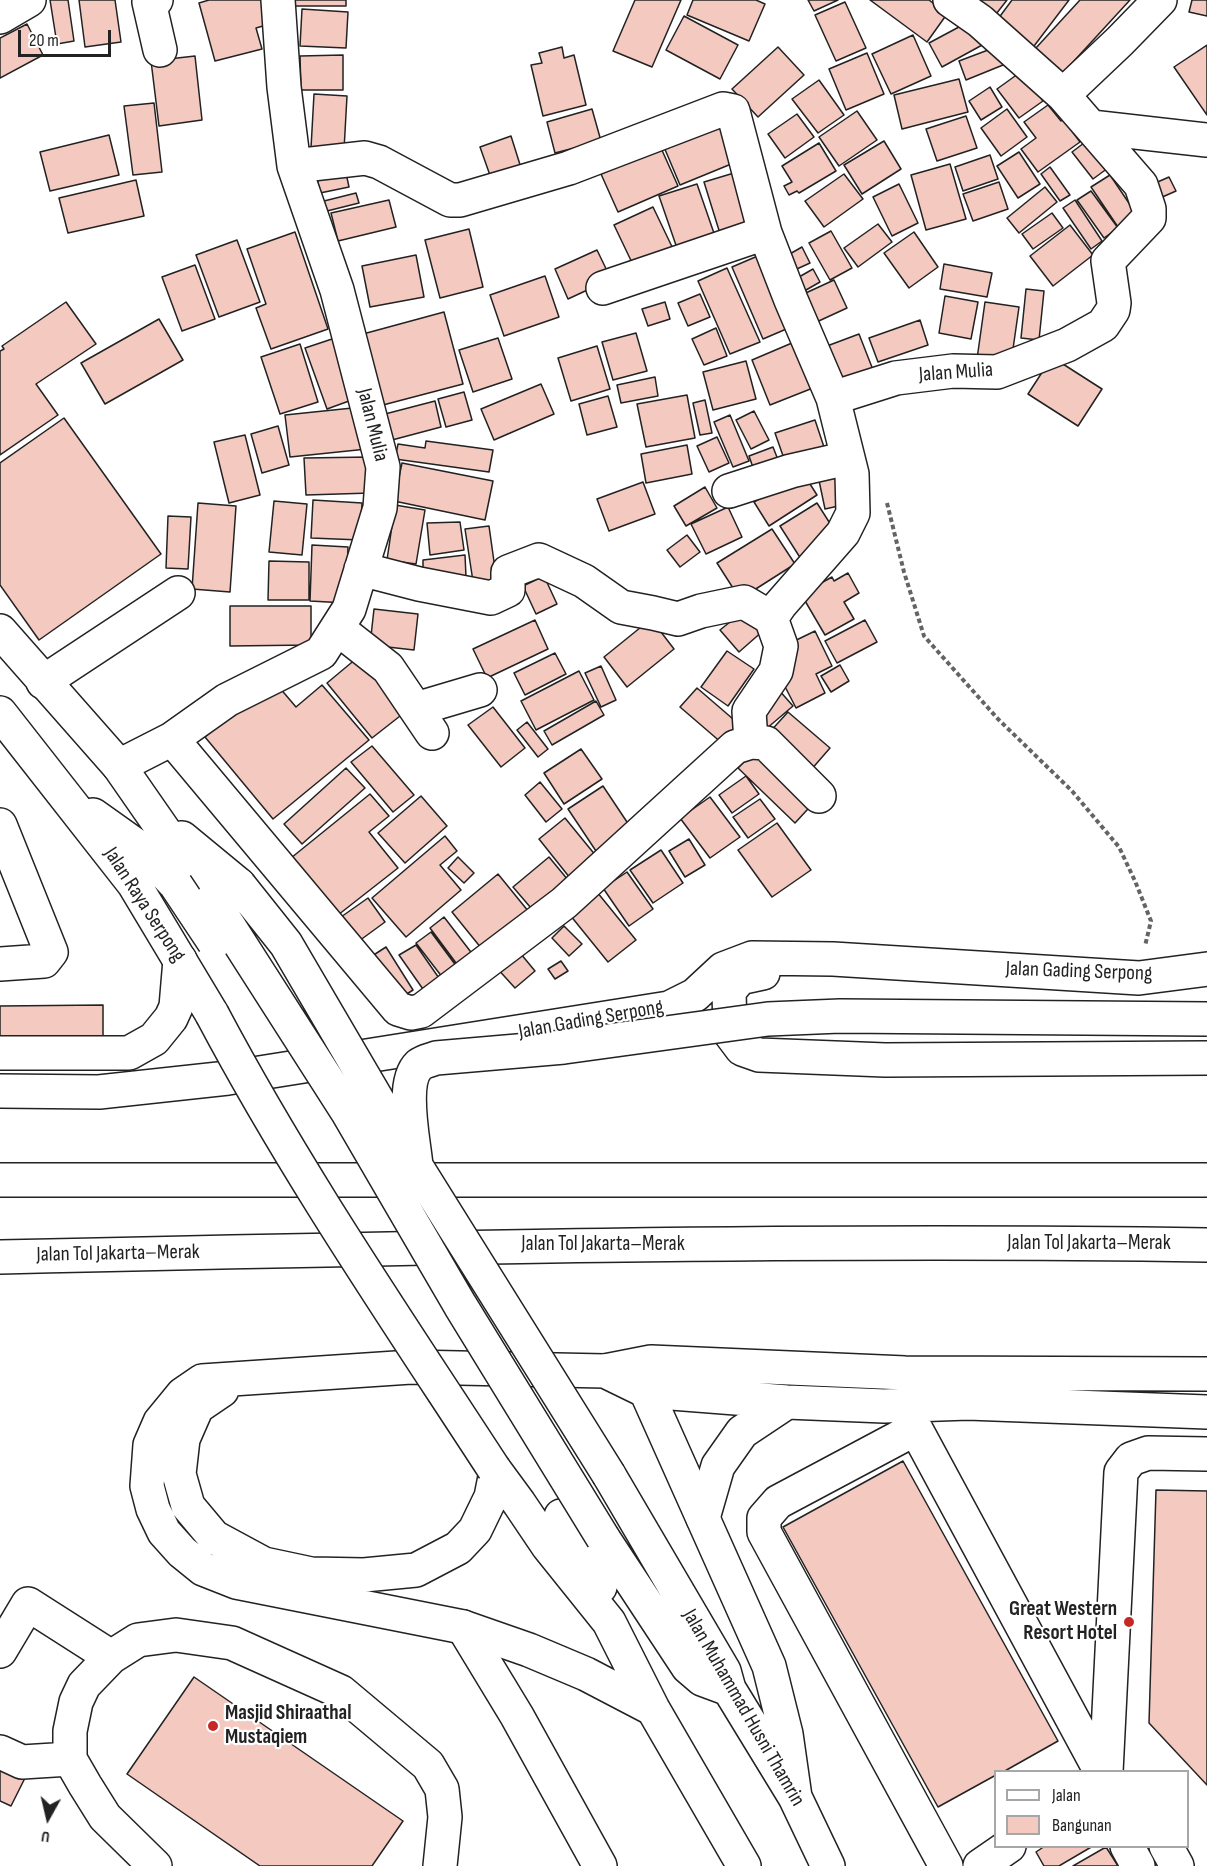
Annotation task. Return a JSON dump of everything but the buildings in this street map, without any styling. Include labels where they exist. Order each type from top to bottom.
[{"type":"main road","points":[[0,17],[29,0]]},
{"type":"main road","name":"Jalan Mulia","points":[[119,766],[172,739],[226,700],[321,652],[349,609],[380,508],[383,467],[337,290],[294,166],[284,87],[279,0]]},
{"type":"main road","name":"Jalan Mulia","points":[[833,398],[896,378],[953,371],[997,372],[1067,345],[1102,325],[1113,310],[1108,261],[1149,218],[1149,209],[1140,185],[1063,95],[980,21],[950,0]]},
{"type":"main road","points":[[1063,95],[1160,0]]},
{"type":"main road","points":[[151,1],[160,50]]},
{"type":"main road","points":[[294,166],[365,158],[393,169],[450,201],[460,200],[569,168],[718,111],[728,109],[733,111],[765,233],[790,300],[833,398],[850,466],[853,502],[850,522],[843,534],[771,618]]},
{"type":"main road","points":[[1090,127],[1207,140]]},
{"type":"main road","points":[[603,288],[765,233]]},
{"type":"main road","points":[[729,491],[791,471],[850,466]]},
{"type":"main road","points":[[361,569],[419,584],[490,598],[508,590],[508,572],[539,560],[584,581],[621,607],[678,618],[744,602],[771,618],[781,646],[776,670],[750,711],[751,742]]},
{"type":"main road","points":[[43,682],[178,593]]},
{"type":"main road","points":[[337,628],[387,668],[424,721],[480,690]]},
{"type":"main road","points":[[6,639],[119,766],[157,819],[225,892],[347,1111],[460,1305],[603,1538],[688,1668],[702,1679],[729,1689]]},
{"type":"main road","name":"Jalan Raya Serpong","points":[[0,713],[134,884],[238,1062],[376,1288],[495,1471],[548,1546],[609,1622]]},
{"type":"main road","points":[[172,739],[398,1009],[411,1012],[420,1011],[564,903],[735,747],[751,742],[766,743],[819,796]]},
{"type":"main road","name":"Jalan Raya Serpong","points":[[70,800],[111,825],[145,852],[176,885],[259,1010],[561,1516],[608,1601],[609,1622]]},
{"type":"main road","points":[[0,825],[9,868],[51,951],[44,961],[0,964]]},
{"type":"main road","name":"Jalan Muhammad Husni Thamrin","points":[[225,892],[286,944],[416,1166],[602,1465],[724,1671],[729,1689],[795,1797],[828,1866]]},
{"type":"main road","name":"Jalan Gading Serpong","points":[[0,1091],[99,1092],[228,1078],[669,1008],[695,995],[723,969],[752,958],[833,959],[1138,978],[1207,969]]},
{"type":"main road","points":[[833,959],[740,978],[729,991],[729,1010],[730,1033],[742,1049],[759,1055],[885,1060],[1207,1058]]},
{"type":"main road","points":[[0,1053],[129,1053],[154,1039],[171,1018],[176,1007],[180,960]]},
{"type":"main road","name":"Jalan Gading Serpong","points":[[416,1166],[409,1091],[411,1077],[421,1064],[436,1058],[564,1047],[768,1019],[840,1016],[1207,1019]]},
{"type":"main road","points":[[0,1180],[1207,1180]]},
{"type":"main road","name":"Jalan Tol Jakarta–Merak","points":[[0,1257],[532,1246],[1098,1243],[1207,1245]]},
{"type":"main road","points":[[653,1709],[586,1674],[528,1650],[463,1628],[236,1582],[203,1569],[182,1552],[164,1532],[153,1509],[147,1486],[150,1445],[160,1422],[183,1394],[202,1381],[411,1366],[605,1371],[651,1362],[905,1373],[1207,1374]]},
{"type":"main road","points":[[605,1371],[646,1391],[787,1402],[909,1417],[968,1404],[1207,1412]]},
{"type":"main road","points":[[905,1373],[909,1417],[1100,1770]]},
{"type":"main road","points":[[241,1377],[197,1407],[183,1439],[179,1474],[188,1506],[214,1537],[264,1564],[310,1574],[364,1575],[416,1570],[458,1548],[475,1530],[491,1497],[495,1471]]},
{"type":"main road","points":[[646,1391],[769,1666],[786,1734],[795,1797]]},
{"type":"main road","points":[[702,1518],[718,1466],[742,1432],[787,1402]]},
{"type":"main road","points":[[909,1417],[778,1502],[764,1518],[764,1532],[946,1866]]},
{"type":"main road","points":[[1107,1770],[1121,1472],[1131,1459],[1148,1453],[1207,1454]]},
{"type":"main road","points":[[0,1651],[28,1604],[111,1657]]},
{"type":"main road","points":[[609,1622],[653,1709],[744,1866]]},
{"type":"main road","points":[[463,1628],[517,1716],[600,1866]]},
{"type":"main road","points":[[155,1866],[105,1817],[70,1759],[70,1731],[76,1702],[84,1685],[111,1657],[138,1640],[176,1635],[232,1643],[341,1692],[428,1765],[442,1789],[445,1817],[440,1866]]},
{"type":"main road","points":[[0,1752],[22,1762],[70,1759]]},
{"type":"main road","points":[[980,1866],[1006,1848]]},
{"type":"main road","points":[[1128,1848],[1138,1866]]},
{"type":"main road","points":[[1167,1848],[1178,1866]]},
{"type":"path","points":[[850,466],[884,490],[903,572],[924,636],[998,719],[1072,791],[1119,847],[1151,921],[1138,978]]},
{"type":"place","name":"Great Western Resort Hotel","points":[[1129,1622]]},
{"type":"place","name":"Masjid Shiraathal Mustaqiem","points":[[213,1726]]}]
